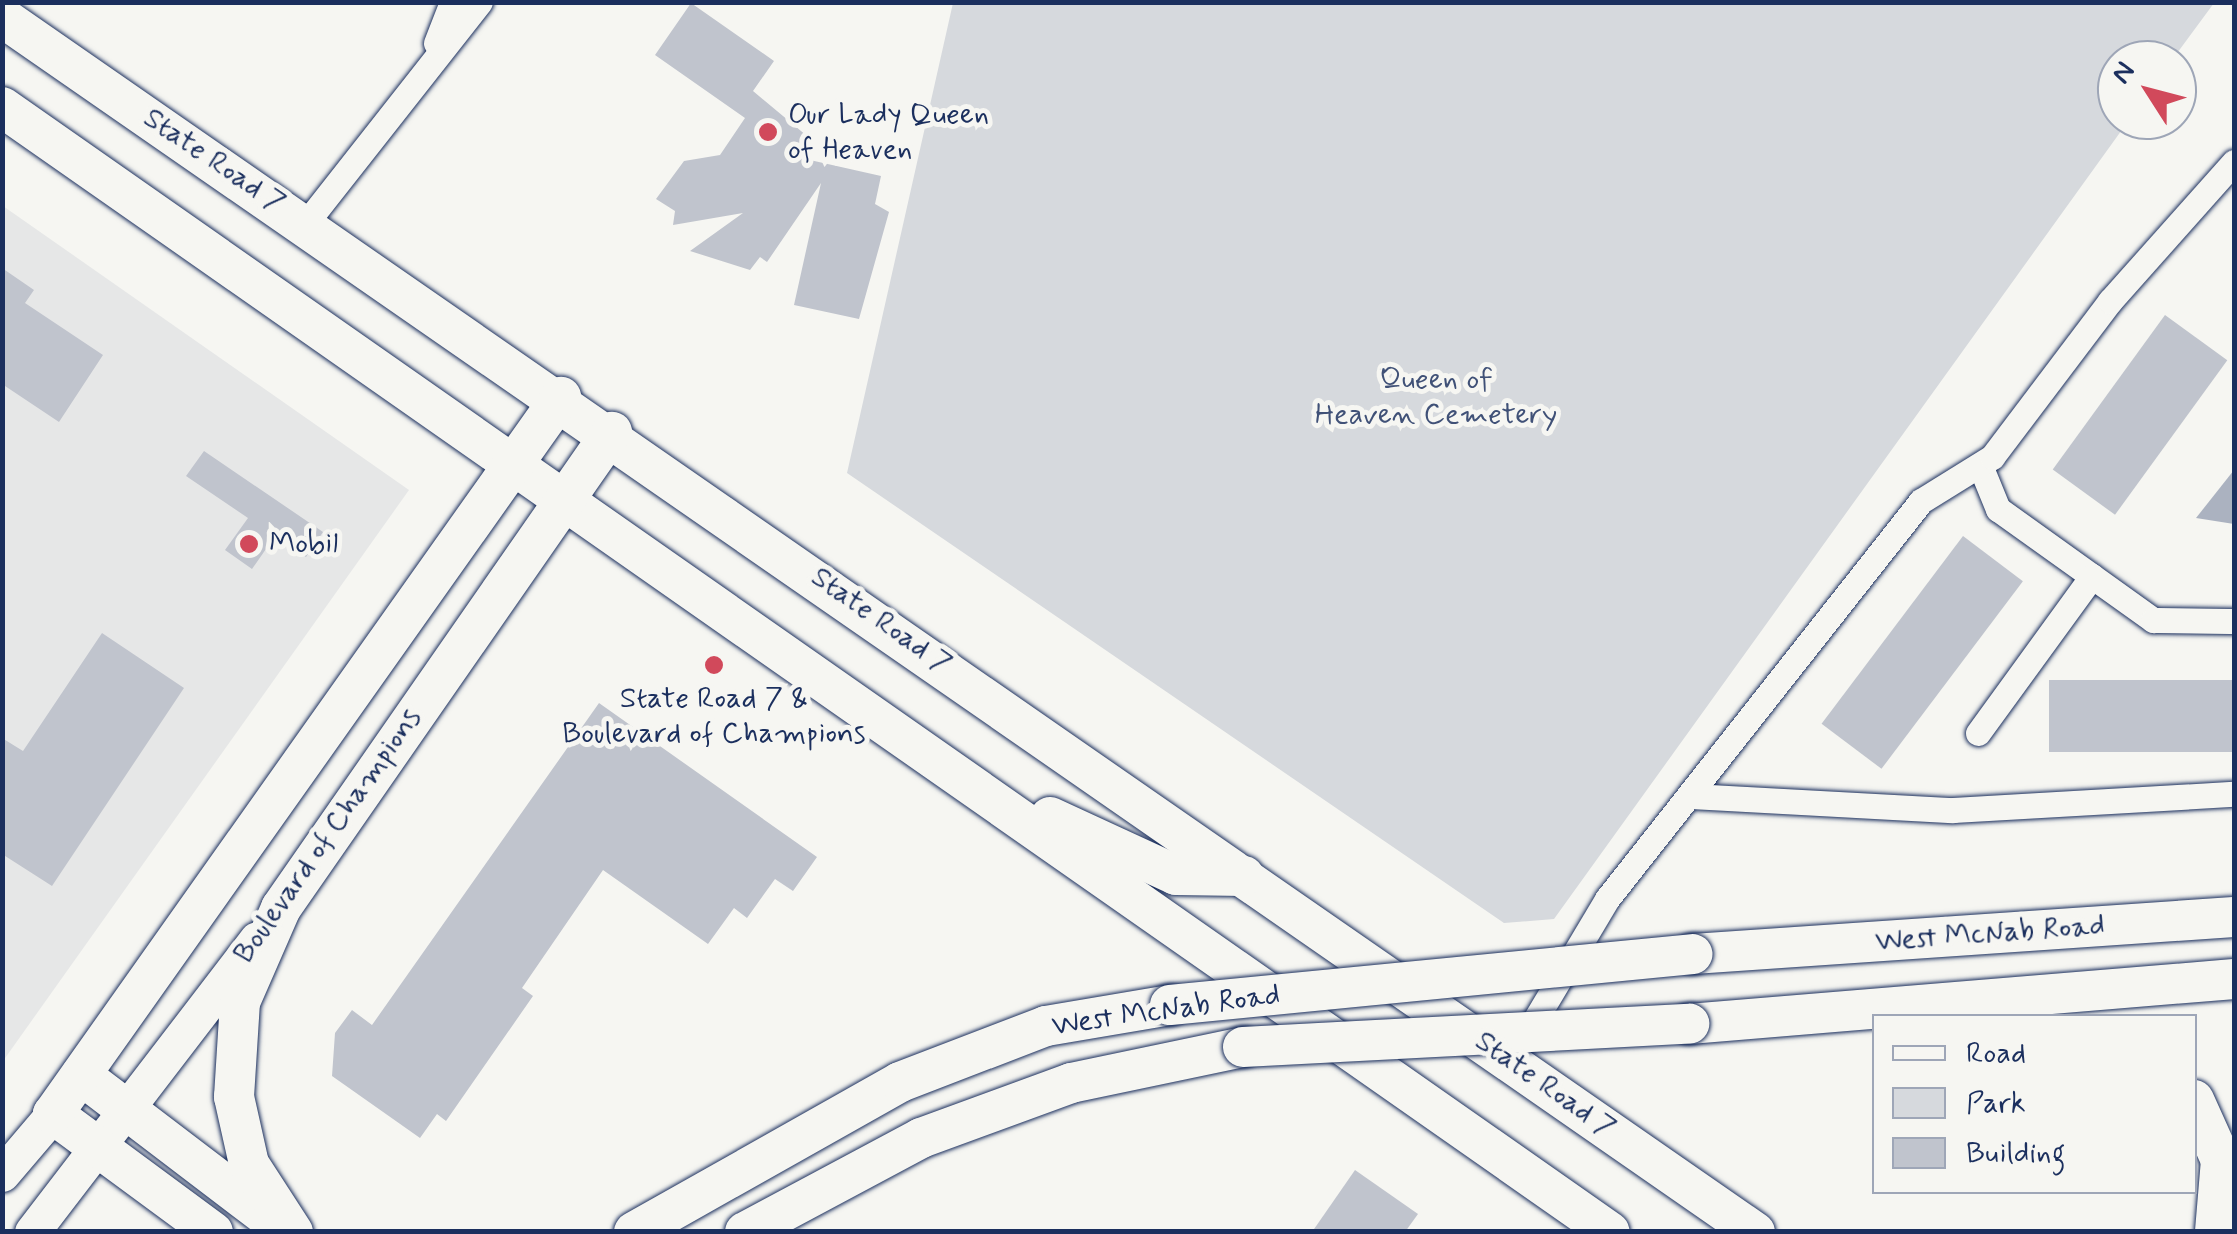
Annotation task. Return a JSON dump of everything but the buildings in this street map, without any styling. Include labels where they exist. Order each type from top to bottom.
[{"type":"main road","name":"State Road 7","points":[[2,17],[612,432],[1755,1232]]},
{"type":"main road","points":[[2,107],[565,496],[1610,1232]]},
{"type":"main road","name":"Boulevard of Champions","points":[[54,1114],[561,397]]},
{"type":"main road","name":"Boulevard of Champions","points":[[281,908],[612,432]]},
{"type":"main road","points":[[956,774],[1176,875],[1244,876]]},
{"type":"main road","points":[[281,908],[240,1002],[234,1098],[249,1164],[289,1232]]},
{"type":"main road","name":"West McNab Road","points":[[633,1228],[900,1082],[1046,1026],[1170,1004],[1693,954],[2234,917]]},
{"type":"main road","name":"West McNab Road","points":[[745,1232],[920,1138],[1071,1083],[1244,1048],[1689,1024],[2234,979]]},
{"type":"main road","points":[[2016,997],[2068,1014]]},
{"type":"main road","points":[[81,1074],[289,1232]]},
{"type":"main road","points":[[2197,1107],[2221,1160],[2215,1232]]},
{"type":"main road","points":[[54,1114],[212,1232]]},
{"type":"street","points":[[436,48],[452,2]]},
{"type":"street","points":[[306,223],[436,48],[480,2]]},
{"type":"street","points":[[1510,1062],[1607,899],[1921,501],[1980,465],[2234,162]]},
{"type":"street","points":[[1980,465],[1998,508],[2153,620],[2234,622]]},
{"type":"street","points":[[1978,733],[2092,576]]},
{"type":"street","points":[[1692,796],[1953,810],[2234,794]]},
{"type":"street","name":"Boulevard of Champions","points":[[32,1232],[102,1151],[281,908]]},
{"type":"street","name":"Boulevard of Champions","points":[[2,1174],[54,1114]]},
{"type":"shaded area","points":[[3,206],[409,490],[3,1061]]},
{"type":"shaded area","points":[[2234,470],[2234,524],[2196,518]]},
{"type":"green space","name":"Queen of Heaven Cemetery","points":[[953,2],[2214,3],[2187,40],[2097,40],[2097,140],[2115,140],[1554,919],[1504,923],[847,473]]},
{"type":"place","name":"Our Lady Queen of Heaven","points":[[768,132]]},
{"type":"place","name":"Mobil","points":[[249,544]]},
{"type":"place","name":"State Road 7 & Boulevard of Champions","points":[[714,665]]}]
